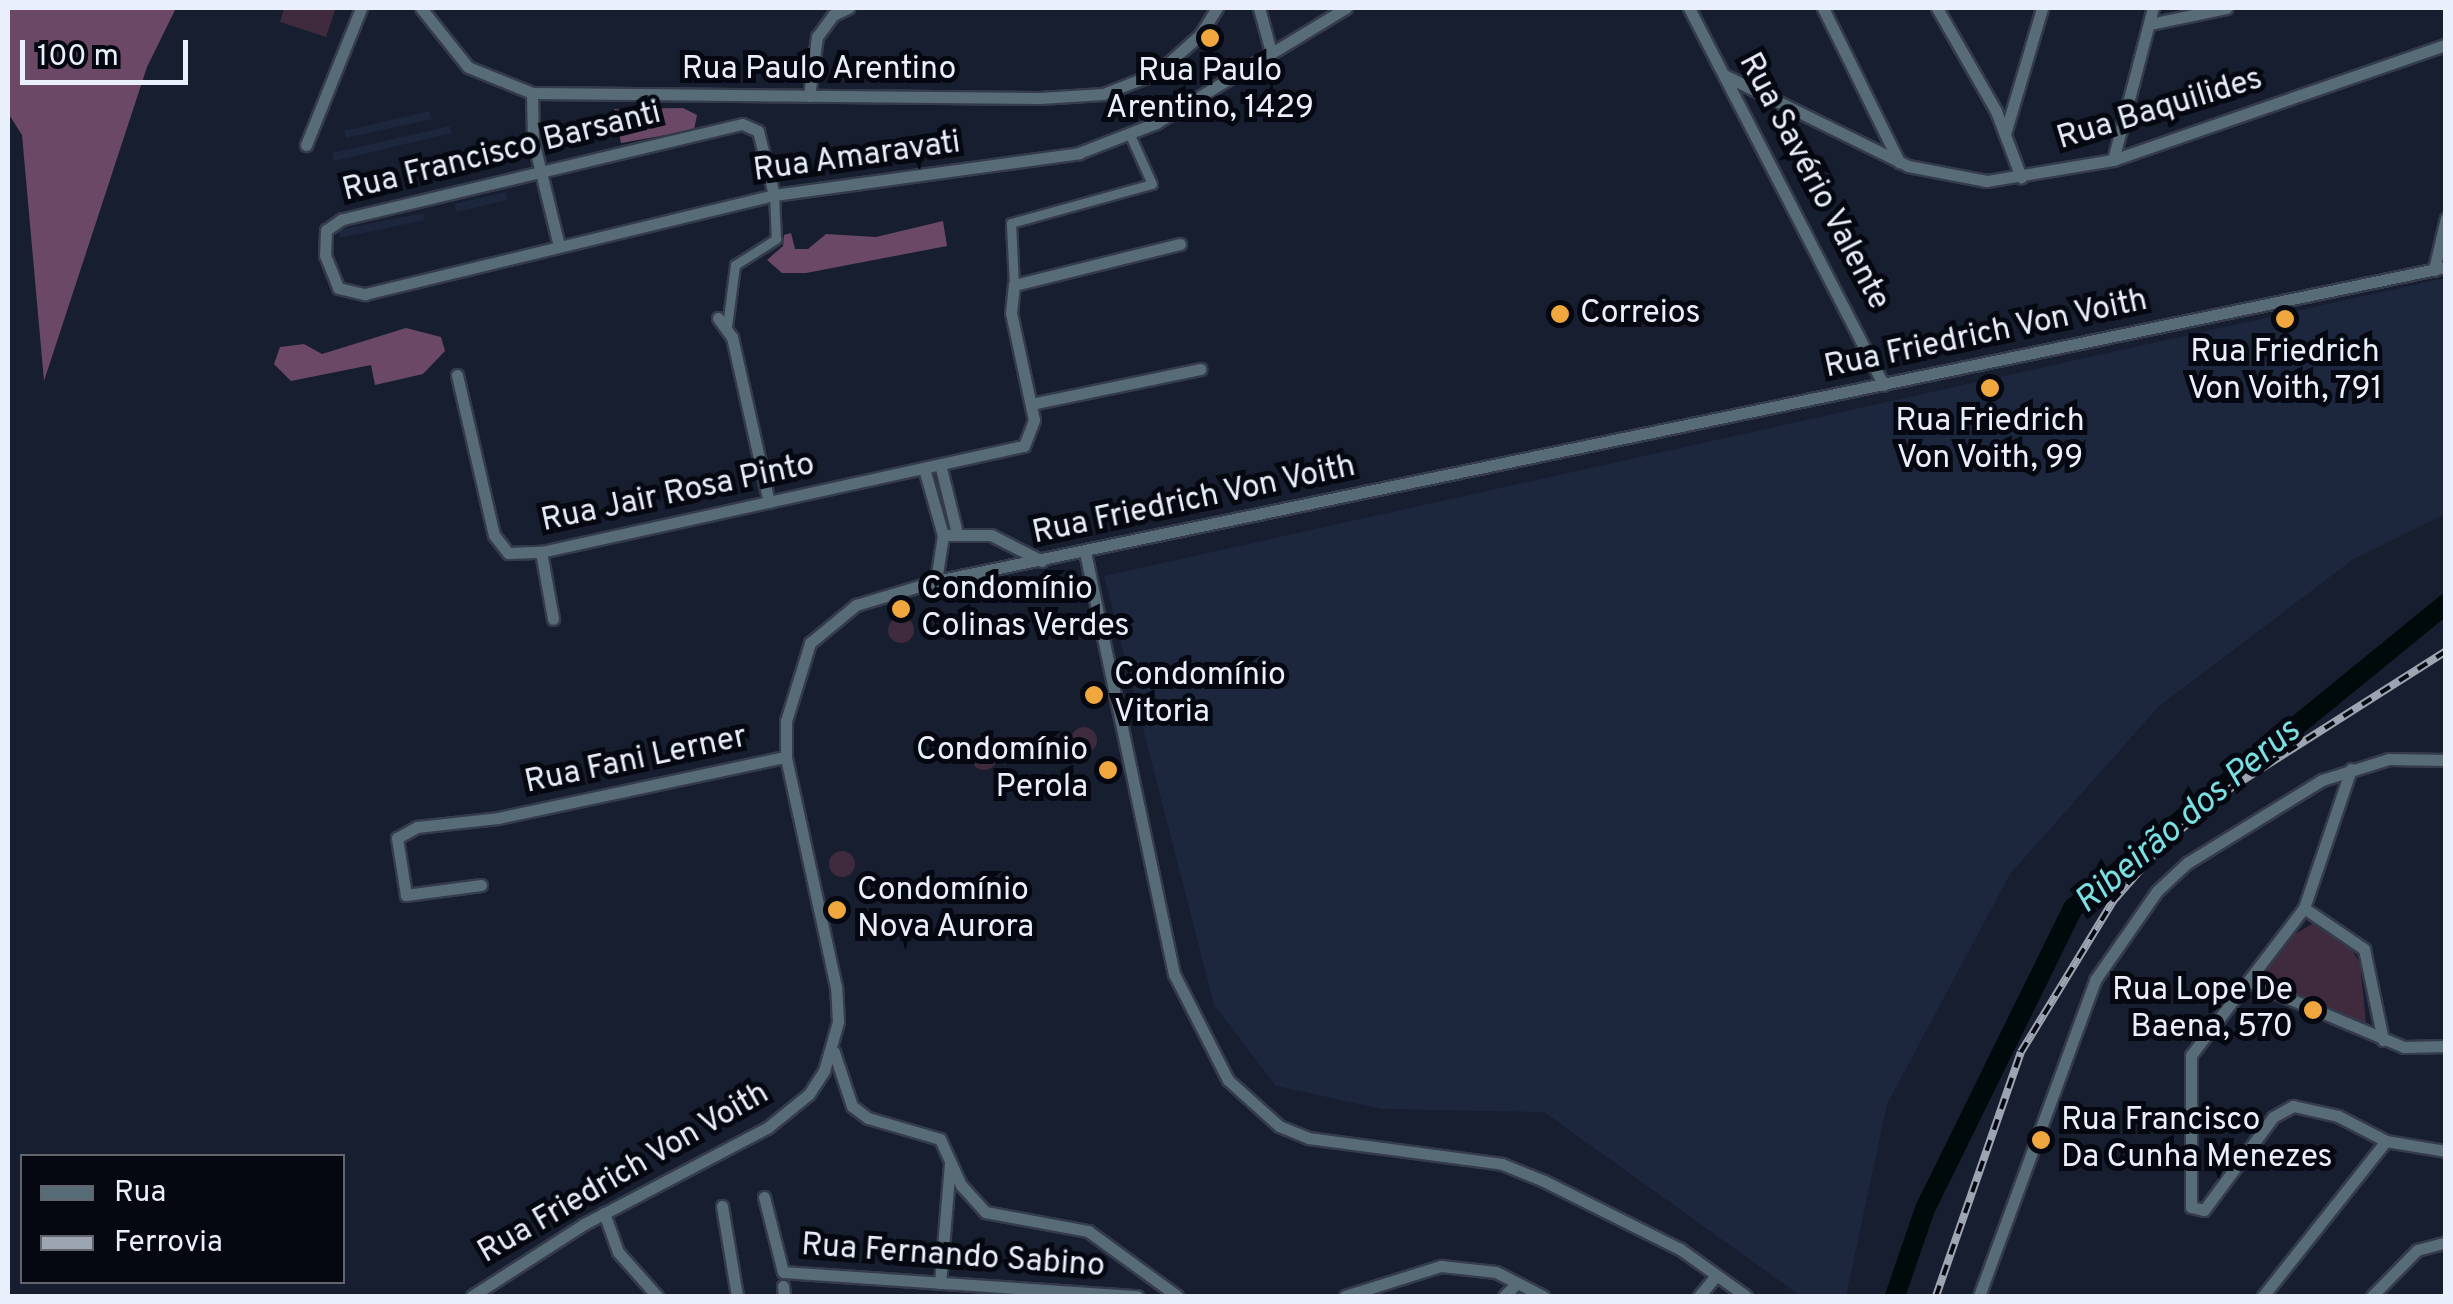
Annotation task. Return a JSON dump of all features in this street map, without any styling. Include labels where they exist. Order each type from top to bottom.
[{"type":"street","points":[[306,145],[361,8]]},
{"type":"street","name":"Rua Paulo Arentino","points":[[421,8],[468,67],[532,93],[809,96],[1104,94],[1178,58],[1216,8]]},
{"type":"street","points":[[809,96],[817,37],[834,14],[848,8]]},
{"type":"street","points":[[1259,8],[1270,52]]},
{"type":"street","name":"Rua Amaravati","points":[[348,293],[774,195],[1051,158],[1130,136],[1342,8]]},
{"type":"street","name":"Rua Savério Valente","points":[[1690,8],[1884,385]]},
{"type":"street","points":[[1824,8],[1899,162]]},
{"type":"street","points":[[1924,8],[1936,8],[2005,134],[2021,177]]},
{"type":"street","points":[[2005,134],[2042,8]]},
{"type":"street","points":[[2113,160],[2152,8]]},
{"type":"street","points":[[2150,24],[2226,8]]},
{"type":"street","name":"Rua Baquilides","points":[[1726,76],[1899,162],[1968,181],[2021,177],[2113,160],[2446,45]]},
{"type":"street","points":[[532,93],[540,172],[558,246]]},
{"type":"street","name":"Rua Francisco Barsanti","points":[[348,293],[332,282],[325,256],[326,230],[335,222],[540,172],[749,124],[760,136],[774,195]]},
{"type":"street","points":[[1130,136],[1152,184],[1011,223],[1012,288],[1031,404],[1200,369]]},
{"type":"street","points":[[769,502],[722,322],[734,265],[776,239],[774,195]]},
{"type":"street","points":[[2440,268],[2446,218]]},
{"type":"street","points":[[1012,288],[1180,244]]},
{"type":"street","name":"Rua Friedrich Von Voith","points":[[472,1296],[604,1213],[767,1128],[808,1094],[834,1048],[836,987],[786,757],[786,721],[810,644],[856,605],[936,581],[2440,268]]},
{"type":"street","name":"Rua Jair Rosa Pinto","points":[[456,376],[494,535],[508,553],[541,552],[925,472],[1024,446],[1032,432],[1031,404]]},
{"type":"street","points":[[941,468],[957,533]]},
{"type":"street","points":[[925,472],[943,535],[936,581]]},
{"type":"street","points":[[943,535],[957,533],[1008,540],[1042,562]]},
{"type":"street","points":[[541,552],[552,619]]},
{"type":"street","points":[[1085,552],[1174,974],[1188,1012],[1228,1080],[1278,1126],[1308,1138],[1502,1164],[1544,1181],[1680,1249],[1714,1278],[1746,1296]]},
{"type":"street","name":"Rua Fani Lerner","points":[[481,885],[406,896],[397,838],[416,827],[498,818],[786,757]]},
{"type":"street","points":[[1978,1296],[2095,980],[2119,938],[2187,863],[2301,791],[2351,769],[2389,759],[2446,760]]},
{"type":"street","points":[[2351,769],[2304,908],[2250,982],[2193,1050],[2191,1207],[2196,1212],[2209,1205],[2272,1117],[2293,1106],[2336,1115],[2386,1141],[2446,1152]]},
{"type":"street","points":[[2304,908],[2364,949],[2384,1040]]},
{"type":"street","points":[[2250,982],[2384,1040],[2418,1049],[2446,1046]]},
{"type":"street","points":[[834,1048],[852,1106],[868,1118],[936,1137],[951,1154],[961,1186],[985,1212],[1088,1232],[1177,1296]]},
{"type":"street","points":[[2263,1296],[2386,1141]]},
{"type":"street","points":[[940,1282],[951,1154]]},
{"type":"street","name":"Rua Fernando Sabino","points":[[764,1197],[783,1272],[1137,1296]]},
{"type":"street","points":[[722,1206],[737,1296]]},
{"type":"street","points":[[604,1213],[618,1252],[657,1296]]},
{"type":"street","points":[[2372,1296],[2418,1250],[2446,1242]]},
{"type":"street","points":[[1345,1296],[1441,1266],[1496,1272],[1543,1296]]},
{"type":"street","points":[[1698,1296],[1714,1278]]},
{"type":"street","points":[[1504,1296],[1517,1283]]},
{"type":"shaded area","points":[[8,8],[176,8],[147,67],[44,381],[22,135],[8,113]]},
{"type":"shaded area","points":[[284,8],[335,10],[326,37],[280,22]]},
{"type":"shaded area","points":[[683,108],[697,115],[694,130],[621,143],[614,109]]},
{"type":"shaded area","points":[[429,111],[432,119],[346,138],[344,131]]},
{"type":"shaded area","points":[[450,126],[452,133],[334,161],[332,153]]},
{"type":"shaded area","points":[[506,192],[508,200],[456,212],[454,204]]},
{"type":"shaded area","points":[[423,213],[425,220],[340,238],[338,230]]},
{"type":"shaded area","points":[[943,221],[947,246],[806,273],[782,273],[767,260],[783,246],[784,235],[791,233],[795,249],[808,249],[826,234],[876,237]]},
{"type":"shaded area","points":[[2445,278],[2445,514],[2352,560],[2158,707],[2010,874],[1887,1104],[1846,1296],[1801,1296],[1544,1112],[1382,1109],[1276,1086],[1214,1005],[1104,576]]},
{"type":"shaded area","points":[[406,328],[441,337],[445,351],[423,374],[375,385],[371,365],[291,381],[274,364],[280,347],[304,344],[322,354]]},
{"type":"shaded area","points":[[901,617],[910,621],[914,630],[910,639],[901,643],[892,639],[888,630],[892,621]]},
{"type":"shaded area","points":[[1084,727],[1093,731],[1097,740],[1093,749],[1084,753],[1075,749],[1071,740],[1075,731]]},
{"type":"shaded area","points":[[984,744],[993,748],[997,757],[993,766],[984,770],[975,766],[971,757],[975,748]]},
{"type":"shaded area","points":[[842,851],[851,855],[855,864],[851,873],[842,877],[833,873],[829,864],[833,855]]},
{"type":"shaded area","points":[[2314,923],[2349,945],[2360,963],[2366,1023],[2280,990],[2270,980],[2268,969],[2295,934]]},
{"type":"waterway","name":"Ribeirão dos Perus","points":[[1895,1296],[1925,1209],[2073,908],[2446,604]]},
{"type":"railway","points":[[1936,1296],[2021,1052],[2113,901],[2162,845],[2232,787],[2446,651]]},
{"type":"place","name":"Rua Paulo Arentino, 1429","points":[[1210,38]]},
{"type":"place","name":"Correios","points":[[1560,314]]},
{"type":"place","name":"Rua Friedrich Von Voith, 791","points":[[2285,319]]},
{"type":"place","name":"Rua Friedrich Von Voith, 99","points":[[1990,388]]},
{"type":"place","name":"Condomínio Colinas Verdes","points":[[901,609]]},
{"type":"place","name":"Condomínio Vitoria","points":[[1094,695]]},
{"type":"place","name":"Condomínio Perola","points":[[1108,770]]},
{"type":"place","name":"Condomínio Nova Aurora","points":[[837,910]]},
{"type":"place","name":"Rua Lope De Baena, 570","points":[[2313,1010]]},
{"type":"place","name":"Rua Francisco Da Cunha Menezes","points":[[2041,1140]]}]
